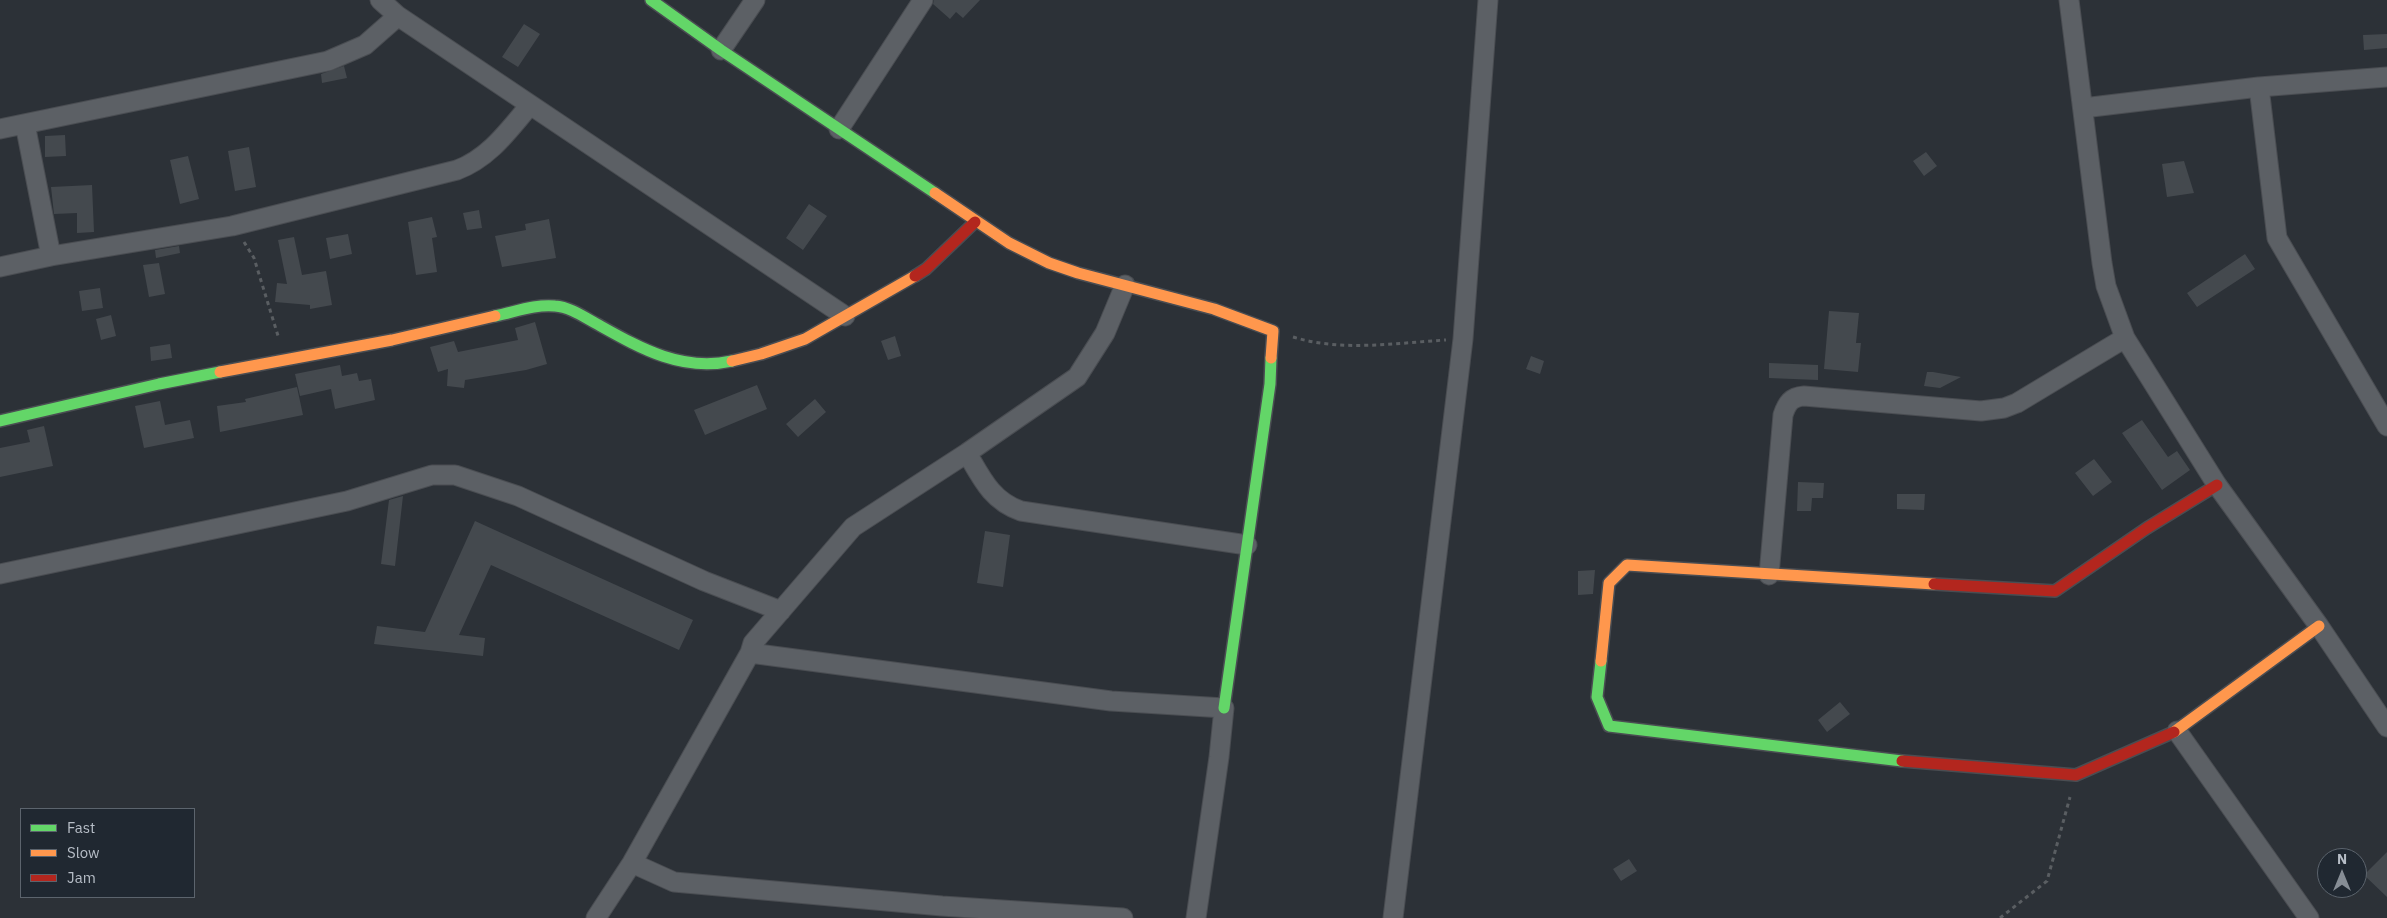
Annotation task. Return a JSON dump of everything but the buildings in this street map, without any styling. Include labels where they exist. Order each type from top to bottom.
[{"type":"street","points":[[380,0],[398,16],[845,316]]},
{"type":"street","points":[[651,0],[721,50],[1009,243],[1049,263],[1214,309],[1273,331],[1270,384],[1196,918]]},
{"type":"street","points":[[721,50],[755,0]]},
{"type":"street","points":[[839,130],[923,0]]},
{"type":"street","points":[[1393,918],[1464,338],[1488,0]]},
{"type":"street","points":[[2069,0],[2106,286],[2125,338],[2217,485],[2385,721]]},
{"type":"street","points":[[0,129],[328,61],[365,45],[398,16]]},
{"type":"street","points":[[2083,108],[2259,87],[2387,77]]},
{"type":"street","points":[[2259,87],[2277,238],[2387,426]]},
{"type":"street","points":[[0,267],[51,256],[232,226],[473,164],[487,154],[530,105]]},
{"type":"street","points":[[25,124],[51,256]]},
{"type":"street","points":[[0,421],[159,384],[392,340],[539,306],[557,306],[572,311],[663,357],[684,363],[702,365],[721,363],[785,347],[805,339],[926,269],[975,222]]},
{"type":"street","points":[[596,918],[632,863],[750,653],[753,642],[853,527],[967,453],[1077,377],[1106,333],[1125,285]]},
{"type":"street","points":[[1769,575],[1783,415],[1787,404],[1792,399],[1804,396],[1982,410],[1996,409],[2016,403],[2125,338]]},
{"type":"street","points":[[967,453],[996,497],[1007,506],[1021,511],[1247,544]]},
{"type":"street","points":[[0,574],[347,501],[432,475],[455,475],[518,496],[704,581],[780,611]]},
{"type":"street","points":[[2217,485],[2147,528],[2055,591],[1627,565],[1609,583],[1596,697],[1609,726],[1917,762],[2076,775],[2177,731],[2319,626]]},
{"type":"street","points":[[750,653],[1111,701],[1224,708]]},
{"type":"street","points":[[2177,731],[2309,918]]},
{"type":"street","points":[[632,863],[674,882],[942,906],[1123,918]]},
{"type":"path","points":[[232,226],[254,258],[285,359]]},
{"type":"path","points":[[1273,331],[1309,341],[1348,346],[1464,338]]},
{"type":"path","points":[[2000,918],[2047,881],[2076,775]]},
{"type":"traffic: fast","points":[[651,0],[721,50],[935,193]]},
{"type":"traffic: fast","points":[[495,316],[540,306],[561,307],[577,313],[629,341],[662,356],[695,363],[713,364],[732,361]]},
{"type":"traffic: fast","points":[[1224,708],[1270,384],[1271,358]]},
{"type":"traffic: fast","points":[[0,421],[159,384],[220,372]]},
{"type":"traffic: fast","points":[[1601,661],[1597,697],[1609,726],[1902,761]]},
{"type":"traffic: slow","points":[[935,193],[1009,243],[1049,263],[1078,273],[1214,309],[1273,331],[1271,358]]},
{"type":"traffic: slow","points":[[732,361],[761,354],[805,339],[915,276]]},
{"type":"traffic: slow","points":[[220,372],[392,340],[495,316]]},
{"type":"traffic: slow","points":[[1601,661],[1609,583],[1627,565],[1934,584]]},
{"type":"traffic: slow","points":[[2174,732],[2319,626]]},
{"type":"traffic: jam","points":[[915,276],[926,269],[975,222]]},
{"type":"traffic: jam","points":[[1934,584],[2055,591],[2147,528],[2217,485]]},
{"type":"traffic: jam","points":[[1902,761],[2076,775],[2174,732]]}]
